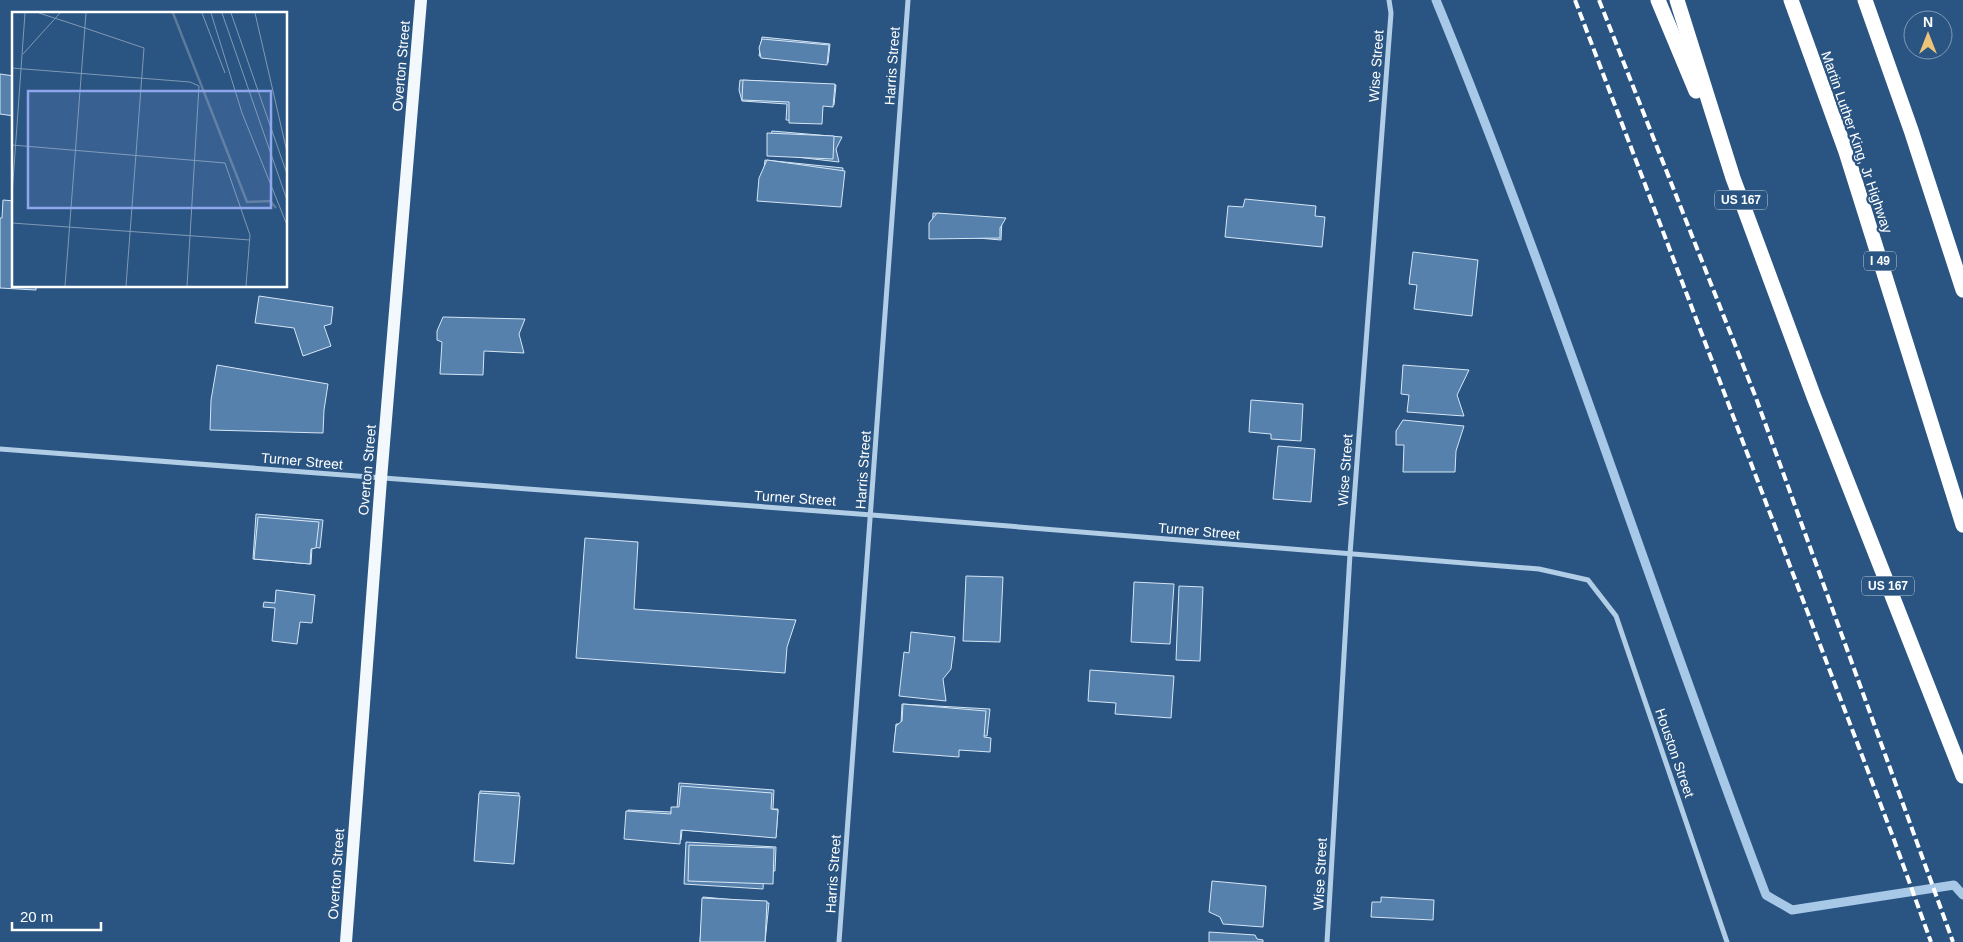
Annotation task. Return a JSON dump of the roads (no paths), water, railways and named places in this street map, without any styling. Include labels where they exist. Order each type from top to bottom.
[{"type":"highway","points":[[1658,0],[1733,178]]},
{"type":"highway","name":"US 167","points":[[1677,0],[1733,178],[1814,397],[1963,776]]},
{"type":"highway","name":"Martin Luther King, Jr Highway","points":[[1791,0],[1846,152],[1963,525]]},
{"type":"highway","points":[[1865,0],[1911,130],[1963,290]]},
{"type":"main road","name":"Overton Street","points":[[346,942],[381,479],[421,0]]},
{"type":"street","name":"Harris Street","points":[[839,942],[872,515],[908,0]]},
{"type":"street","name":"Wise Street","points":[[1327,942],[1350,554],[1391,13],[1389,0]]},
{"type":"street","name":"Turner Street","points":[[0,449],[872,515],[1539,569],[1588,580]]},
{"type":"street","name":"Houston Street","points":[[1588,580],[1616,616],[1727,942]]},
{"type":"waterway","points":[[1436,0],[1523,222],[1766,895],[1792,910],[1954,885],[1963,895]]},
{"type":"railway","points":[[1575,0],[1893,837],[1931,942]]},
{"type":"railway","points":[[1599,0],[1756,398],[1953,942]]}]
